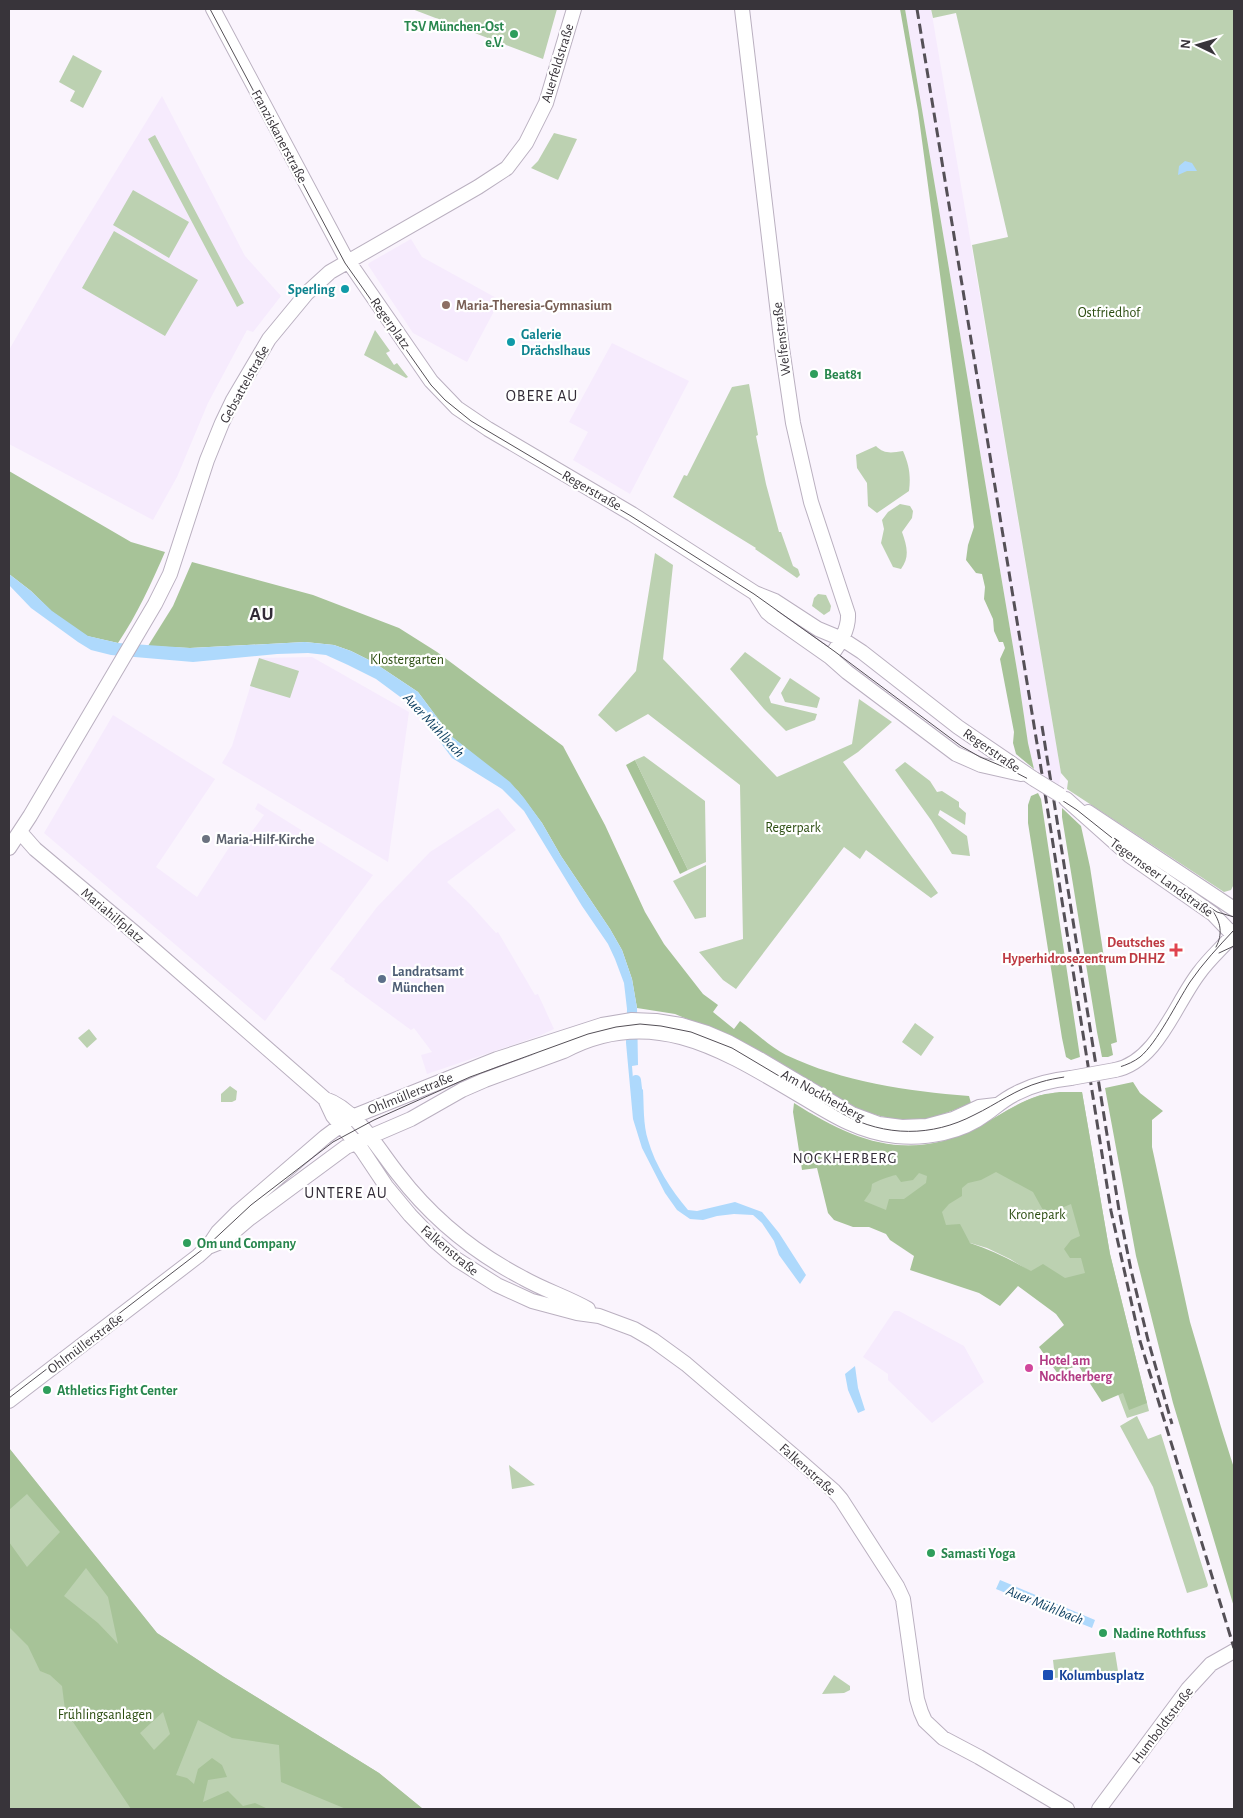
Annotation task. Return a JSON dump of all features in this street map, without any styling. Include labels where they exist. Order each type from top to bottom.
[{"type":"main road","name":"Franziskanerstraße","points":[[213,9],[348,262]]},
{"type":"main road","name":"Auerfeldstraße","points":[[507,168],[526,143],[546,104],[574,9]]},
{"type":"main road","name":"Welfenstraße","points":[[742,9],[786,385],[798,450],[811,502],[848,614],[842,639],[830,658]]},
{"type":"main road","name":"Gebsattelstraße","points":[[20,832],[145,623],[170,574],[218,432],[251,368],[274,333],[307,293],[330,272],[478,187],[507,168]]},
{"type":"main road","name":"Regerplatz","points":[[348,262],[433,384]]},
{"type":"main road","name":"Regerstraße","points":[[433,384],[457,408],[488,430],[632,514],[755,593],[775,601],[818,629],[842,639],[862,652],[952,722],[1030,777]]},
{"type":"main road","name":"Regerstraße","points":[[755,593],[767,612],[773,617],[956,754],[981,765],[1030,777]]},
{"type":"main road","name":"Tegernseer Landstraße","points":[[1030,777],[1105,822],[1234,909]]},
{"type":"main road","name":"Tegernseer Landstraße","points":[[1063,797],[1130,856],[1210,912],[1234,934]]},
{"type":"main road","points":[[9,848],[20,832]]},
{"type":"main road","name":"Mariahilfplatz","points":[[20,832],[35,849],[135,933],[325,1099],[333,1116],[347,1121],[370,1137]]},
{"type":"main road","name":"Am Nockherberg","points":[[666,1033],[697,1041],[723,1052],[837,1117],[860,1128],[877,1133],[911,1137],[947,1132],[979,1119],[996,1105],[1030,1087],[1131,1065],[1150,1049],[1199,973],[1234,934]]},
{"type":"main road","name":"Ohlmüllerstraße","points":[[208,1247],[218,1232],[238,1212],[325,1137],[365,1111],[497,1059],[561,1038],[609,1024],[632,1020],[656,1021]]},
{"type":"main road","name":"Am Nockherberg","points":[[656,1021],[686,1026],[728,1042],[768,1063],[845,1111],[879,1124],[902,1127],[927,1126],[954,1120],[979,1107],[996,1105]]},
{"type":"main road","name":"Ohlmüllerstraße","points":[[9,1401],[208,1247],[223,1241],[250,1218],[346,1147],[411,1119],[478,1083],[576,1045],[628,1031],[666,1033]]},
{"type":"main road","name":"Falkenstraße","points":[[347,1121],[356,1143],[386,1186],[410,1215],[435,1241],[456,1259],[496,1285],[532,1301],[599,1316],[634,1330],[671,1352],[761,1427],[837,1495],[897,1586],[903,1599],[917,1696],[921,1712],[926,1721],[943,1738],[1067,1809]]},
{"type":"main road","name":"Falkenstraße","points":[[370,1137],[397,1173],[424,1203],[468,1243],[522,1278],[585,1307],[599,1316]]},
{"type":"main road","name":"Humboldtstraße","points":[[1099,1809],[1188,1689],[1211,1664],[1234,1651]]},
{"type":"shaded area","points":[[905,9],[931,9],[1061,773],[1059,785],[1034,769],[1028,743]]},
{"type":"shaded area","points":[[162,96],[245,256],[281,296],[253,332],[247,330],[208,403],[177,477],[153,520],[9,444],[9,350],[60,262]]},
{"type":"shaded area","name":"Maria-Theresia-Gymnasium","points":[[411,239],[422,257],[500,300],[467,362],[413,333],[368,265]]},
{"type":"shaded area","points":[[612,343],[689,381],[630,494],[573,460],[588,432],[569,422]]},
{"type":"shaded area","points":[[312,657],[409,712],[388,862],[222,763],[232,746],[259,658]]},
{"type":"shaded area","points":[[113,715],[215,779],[156,867],[197,897],[234,840],[242,845],[264,815],[255,809],[258,803],[373,875],[265,1021],[44,833]]},
{"type":"shaded area","name":"Landratsamt München","points":[[498,808],[516,830],[447,882],[496,933],[498,932],[535,995],[538,994],[554,1029],[539,1036],[427,1074],[421,1055],[432,1052],[414,1028],[411,1030],[330,969],[377,907],[430,852]]},
{"type":"shaded area","points":[[894,1311],[899,1311],[964,1346],[984,1382],[932,1423],[888,1380],[888,1374],[863,1357]]},
{"type":"green space","name":"TSV München-Ost e.V.","points":[[412,9],[557,9],[543,59]]},
{"type":"green space","points":[[900,9],[905,9],[1028,743],[1034,769],[1016,754],[1013,743],[1014,732],[1000,659],[1005,648],[1003,642],[999,642],[994,631],[993,619],[984,599],[985,587],[982,574],[976,573],[966,560],[968,545],[974,527],[918,111]]},
{"type":"green space","name":"Ostfriedhof","points":[[931,9],[1234,9],[1234,884],[1231,890],[1224,892],[1067,789],[1068,781],[1061,773],[972,245],[1008,237],[956,13],[933,18]]},
{"type":"green space","points":[[73,55],[102,71],[83,108],[70,101],[75,91],[59,82]]},
{"type":"green space","points":[[554,133],[577,139],[558,180],[531,168],[538,161]]},
{"type":"green space","points":[[155,135],[244,303],[237,307],[148,139]]},
{"type":"green space","points":[[133,190],[189,222],[169,258],[113,225]]},
{"type":"green space","points":[[114,231],[198,280],[165,336],[82,288]]},
{"type":"green space","points":[[375,330],[390,351],[386,353],[394,365],[397,363],[408,377],[406,378],[364,355]]},
{"type":"green space","points":[[749,384],[758,435],[756,436],[766,484],[779,532],[781,532],[793,566],[798,569],[800,575],[797,578],[756,548],[673,497],[684,475],[687,476],[732,387]]},
{"type":"green space","points":[[876,446],[888,452],[903,451],[910,475],[909,491],[877,513],[868,506],[867,483],[857,468],[856,455]]},
{"type":"green space","points":[[9,471],[131,542],[165,552],[138,610],[118,643],[87,636],[51,611],[31,591],[9,574]]},
{"type":"green space","points":[[900,504],[910,506],[913,511],[912,518],[902,532],[907,556],[901,569],[893,567],[881,543],[884,529],[882,520],[888,512]]},
{"type":"green space","name":"Regerpark","points":[[655,553],[673,565],[663,659],[777,777],[852,744],[859,699],[892,722],[858,752],[843,762],[938,893],[931,898],[866,850],[860,859],[844,847],[736,989],[723,980],[699,952],[743,939],[740,785],[648,714],[616,732],[598,715],[636,671]]},
{"type":"green space","name":"Klostergarten","points":[[192,562],[313,595],[399,628],[437,652],[563,746],[605,825],[645,912],[664,944],[703,994],[718,1005],[713,1012],[734,1029],[740,1021],[780,1052],[830,1072],[853,1079],[899,1088],[969,1096],[971,1103],[926,1119],[906,1120],[877,1115],[859,1109],[711,1029],[675,1014],[637,1008],[632,979],[622,950],[561,856],[542,823],[518,791],[451,736],[418,692],[373,662],[334,645],[305,642],[190,648],[148,646],[173,606]]},
{"type":"green space","points":[[818,594],[826,595],[831,606],[830,611],[824,615],[812,606],[814,598]]},
{"type":"green space","points":[[745,652],[781,678],[769,697],[771,703],[817,714],[815,720],[786,731],[764,709],[730,669]]},
{"type":"green space","points":[[259,658],[299,671],[290,698],[250,686]]},
{"type":"green space","points":[[790,678],[820,698],[817,708],[785,702],[781,693]]},
{"type":"green space","points":[[644,756],[705,801],[706,862],[688,870],[635,760]]},
{"type":"green space","points":[[635,760],[688,870],[680,874],[626,765]]},
{"type":"green space","points":[[905,762],[930,781],[937,792],[942,791],[959,802],[959,807],[966,813],[965,825],[940,810],[938,815],[967,836],[970,856],[952,854],[931,820],[895,770]]},
{"type":"green space","points":[[1038,793],[1041,799],[1080,1057],[1071,1060],[1066,1057],[1062,1038],[1028,823],[1028,805],[1031,796]]},
{"type":"green space","points":[[1062,808],[1081,826],[1090,867],[1117,1042],[1111,1044],[1113,1055],[1108,1057],[1102,1057],[1097,1032]]},
{"type":"green space","points":[[706,865],[706,917],[695,919],[673,881]]},
{"type":"green space","points":[[915,1023],[934,1037],[921,1056],[902,1042]]},
{"type":"green space","points":[[89,1029],[97,1039],[87,1048],[78,1038]]},
{"type":"green space","points":[[1133,1082],[1140,1093],[1163,1111],[1152,1120],[1152,1147],[1190,1322],[1234,1468],[1234,1607],[1173,1403],[1136,1256],[1105,1088]]},
{"type":"green space","points":[[230,1086],[237,1091],[236,1100],[221,1102],[221,1094]]},
{"type":"green space","points":[[1057,1092],[1082,1092],[1110,1254],[1147,1403],[1129,1410],[1123,1393],[1102,1402],[1078,1365],[1058,1374],[1039,1347],[1064,1325],[1056,1314],[1018,1286],[1000,1306],[979,1293],[910,1270],[914,1256],[890,1240],[886,1234],[869,1227],[853,1227],[834,1220],[828,1213],[817,1168],[802,1170],[793,1112],[794,1103],[838,1128],[860,1137],[882,1143],[904,1145],[927,1144],[951,1139],[1030,1099]],"holes":[[[996,1172],[1033,1192],[1049,1221],[1056,1220],[1064,1207],[1071,1204],[1080,1236],[1071,1240],[1064,1249],[1070,1258],[1081,1258],[1085,1273],[1065,1278],[1043,1264],[1031,1271],[970,1243],[960,1224],[946,1225],[942,1212],[949,1204],[962,1196],[962,1188],[968,1183],[981,1180]],[[919,1173],[927,1176],[926,1183],[904,1199],[889,1199],[886,1210],[864,1201],[871,1191],[872,1184],[896,1175],[901,1182],[913,1180]]]},
{"type":"green space","name":"Kronepark","points":[[1060,1092],[1082,1092],[1110,1254],[1149,1411],[1127,1418],[1102,1352],[1031,1272],[987,1248],[947,1236],[843,1195],[810,1113],[830,1125],[871,1141],[913,1146],[955,1137],[1030,1099]]},
{"type":"green space","points":[[1137,1416],[1148,1439],[1161,1434],[1208,1585],[1207,1587],[1187,1593],[1153,1487],[1120,1426]]},
{"type":"green space","name":"Frühlingsanlagen","points":[[9,1448],[157,1633],[379,1773],[423,1809],[9,1809]]},
{"type":"green space","name":"Frühlingsanlagen","points":[[9,1448],[157,1633],[379,1773],[423,1809],[346,1809],[281,1782],[279,1745],[232,1738],[198,1720],[176,1775],[187,1778],[194,1784],[198,1769],[212,1758],[222,1765],[227,1777],[208,1780],[203,1802],[228,1791],[243,1806],[255,1803],[268,1809],[131,1809],[65,1710],[62,1686],[50,1675],[40,1671],[28,1646],[9,1627],[9,1542],[27,1567],[60,1532],[27,1494],[9,1510]],"holes":[[[86,1568],[108,1597],[118,1644],[98,1623],[64,1596]],[[163,1712],[170,1734],[154,1750],[140,1733]]]},
{"type":"green space","points":[[509,1465],[535,1485],[512,1489]]},
{"type":"green space","points":[[1115,1652],[1118,1671],[1055,1678],[1053,1660]]},
{"type":"green space","points":[[834,1675],[850,1686],[850,1690],[844,1693],[822,1694]]},
{"type":"water","points":[[1185,161],[1192,163],[1197,171],[1187,171],[1178,175],[1179,166]]},
{"type":"water","points":[[9,574],[52,611],[88,636],[118,643],[190,648],[305,642],[334,645],[373,662],[418,692],[451,736],[510,782],[524,798],[542,823],[561,856],[622,950],[632,979],[637,1008],[638,1065],[632,1066],[633,1079],[643,1090],[646,1134],[659,1168],[670,1186],[688,1210],[697,1211],[735,1202],[762,1212],[779,1233],[806,1275],[800,1284],[779,1255],[774,1241],[762,1223],[753,1215],[734,1214],[703,1220],[690,1219],[677,1210],[665,1193],[642,1148],[633,1119],[626,1043],[627,1009],[624,983],[608,944],[582,906],[524,811],[502,789],[452,758],[421,716],[403,699],[376,679],[326,655],[308,653],[277,654],[193,662],[111,655],[91,650],[31,608],[9,585]]},
{"type":"water","points":[[855,1366],[858,1388],[865,1410],[858,1413],[848,1390],[845,1374]]},
{"type":"water","points":[[1000,1580],[1095,1620],[1092,1628],[996,1589]]},
{"type":"waterway","name":"Auer Mühlbach","points":[[636,1080],[638,1097]]},
{"type":"tram line","points":[[210,9],[345,263],[431,385],[445,400],[471,421],[631,516],[754,594],[961,746],[1034,782],[1077,810],[1150,868],[1217,912],[1234,917]]},
{"type":"tram line","points":[[1212,910],[1220,928],[1220,937],[1216,947]]},
{"type":"tram line","points":[[9,1398],[207,1246],[251,1205],[333,1142],[374,1120],[470,1077],[588,1034],[616,1027],[640,1024],[661,1026],[691,1032],[732,1048],[859,1122],[892,1130],[909,1131],[942,1127],[974,1115],[1032,1085],[1053,1079],[1119,1067],[1140,1057],[1160,1032],[1195,975],[1234,930]]},
{"type":"tram line","points":[[1219,953],[1234,946]]},
{"type":"railway","points":[[917,9],[1111,1211],[1140,1341],[1234,1648]]},
{"type":"railway","points":[[1042,726],[1119,1210],[1148,1340],[1172,1424]]},
{"type":"place","name":"TSV München-Ost e.V.","points":[[514,34]]},
{"type":"place","name":"Sperling","points":[[345,289]]},
{"type":"place","name":"Maria-Theresia-Gymnasium","points":[[446,305]]},
{"type":"place","name":"Galerie Drächslhaus","points":[[511,342]]},
{"type":"place","name":"Beat81","points":[[814,374]]},
{"type":"place","name":"Maria-Hilf-Kirche","points":[[206,839]]},
{"type":"place","name":"Deutsches Hyperhidrosezentrum DHHZ","points":[[1176,950]]},
{"type":"place","name":"Landratsamt München","points":[[382,979]]},
{"type":"place","name":"Om und Company","points":[[187,1243]]},
{"type":"place","name":"Hotel am Nockherberg","points":[[1029,1368]]},
{"type":"place","name":"Athletics Fight Center","points":[[47,1390]]},
{"type":"place","name":"Samasti Yoga","points":[[931,1553]]},
{"type":"place","name":"Nadine Rothfuss","points":[[1103,1633]]},
{"type":"place","name":"Kolumbusplatz","points":[[1048,1675]]},
{"type":"district","name":"OBERE AU","points":[[542,395]]},
{"type":"district","name":"AU","points":[[262,613]]},
{"type":"district","name":"NOCKHERBERG","points":[[845,1158]]},
{"type":"district","name":"UNTERE AU","points":[[346,1192]]}]
